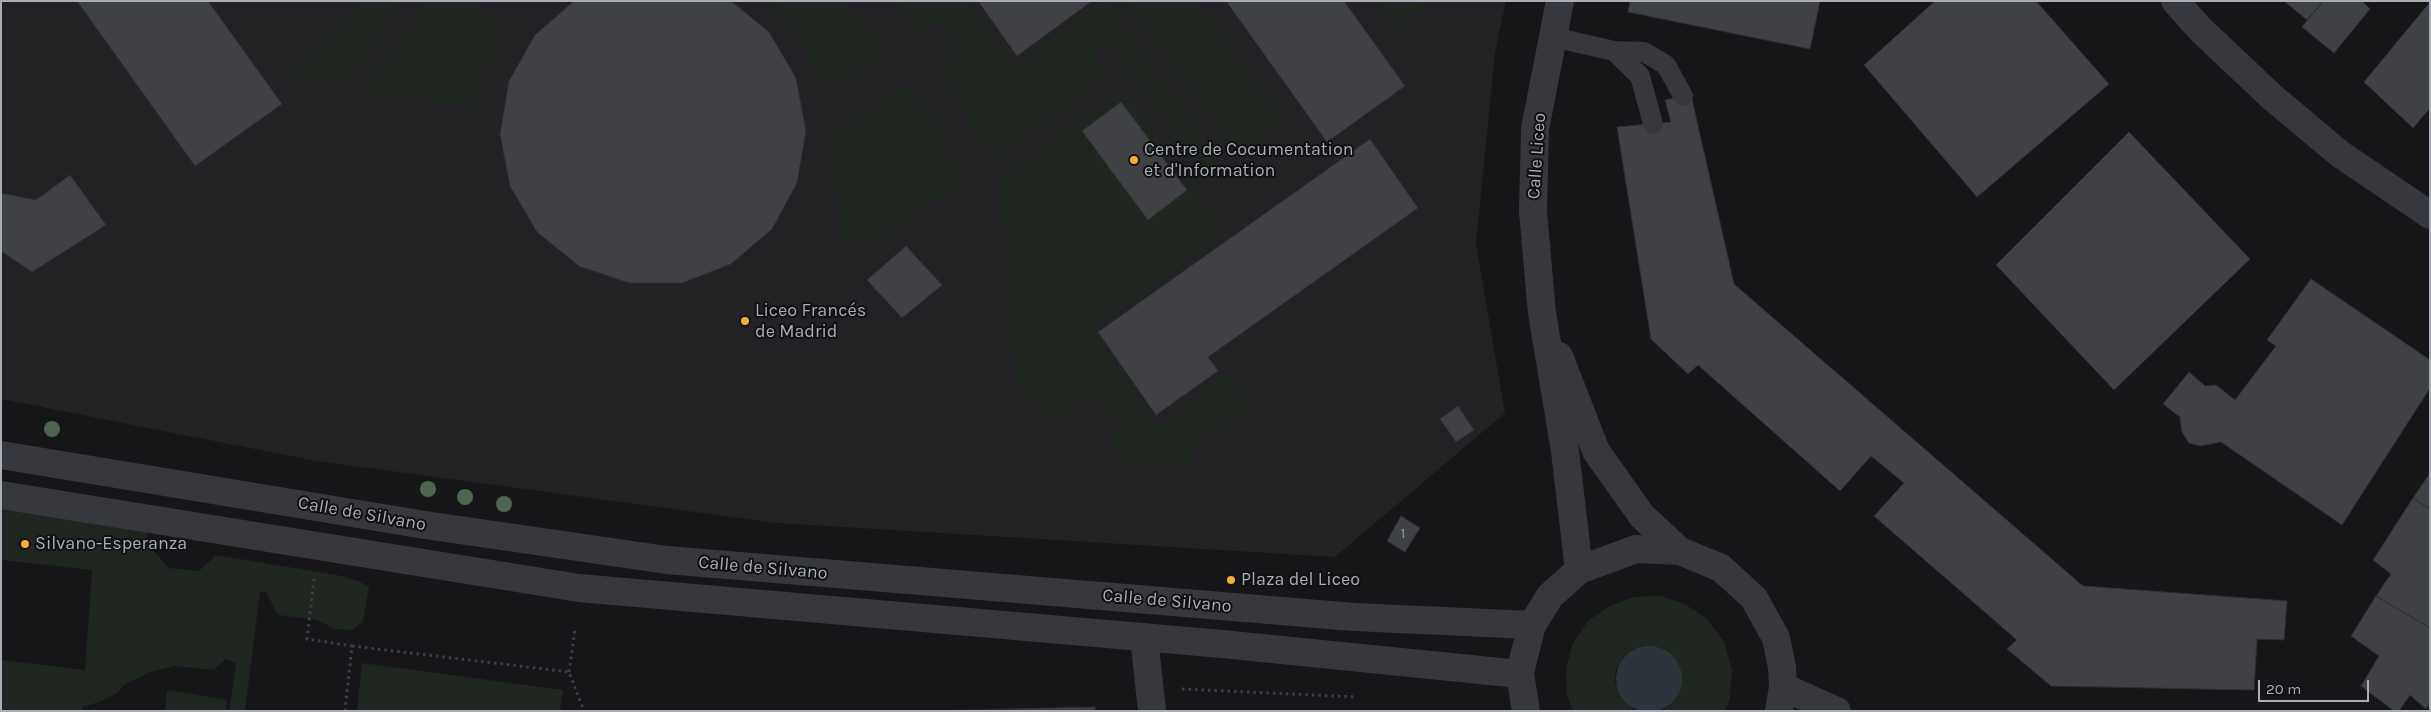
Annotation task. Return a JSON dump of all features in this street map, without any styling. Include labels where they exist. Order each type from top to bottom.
[{"type":"street","name":"Calle Liceo","points":[[1560,1],[1536,129],[1533,212],[1542,313],[1564,451],[1579,570]]},
{"type":"street","points":[[2175,1],[2200,29],[2280,104],[2340,154],[2430,215]]},
{"type":"street","name":"Calle Liceo","points":[[1542,313],[1596,451],[1642,516],[1680,551]]},
{"type":"street","name":"Calle de Silvano","points":[[1,456],[425,524],[667,560],[1354,618],[1532,626]]},
{"type":"street","name":"Calle de Silvano","points":[[1,496],[579,588],[1144,638],[1520,674]]},
{"type":"street","points":[[1526,711],[1520,674],[1532,626],[1550,596],[1579,570],[1636,549],[1680,551],[1721,568],[1754,598],[1776,638],[1782,667],[1781,699],[1837,711]]},
{"type":"street","points":[[1144,638],[1150,699]]},
{"type":"lane","points":[[1553,37],[1614,51],[1644,52],[1666,66],[1683,96]]},
{"type":"lane","points":[[1614,51],[1640,76],[1653,124]]},
{"type":"path","points":[[318,546],[307,639],[570,672]]},
{"type":"path","points":[[575,629],[570,672],[584,711]]},
{"type":"path","points":[[345,711],[352,646]]},
{"type":"path","points":[[1150,699],[1357,697]]},
{"type":"shaded area","name":"Liceo Francés de Madrid","points":[[1,1],[1506,1],[1495,53],[1476,243],[1505,413],[1335,557],[777,523],[316,461],[1,399]]},
{"type":"shaded area","points":[[362,1],[403,1],[343,85],[290,79],[341,27]]},
{"type":"shaded area","points":[[428,1],[479,1],[490,24],[503,33],[483,73],[478,108],[360,91],[400,45]]},
{"type":"shaded area","points":[[773,1],[842,1],[872,30],[885,51],[836,87],[824,83],[792,23]]},
{"type":"shaded area","points":[[893,1],[966,1],[1013,67],[1104,1],[1107,1],[1228,172],[1208,185],[1106,37],[1091,48],[1108,76],[992,159],[938,67],[952,58],[959,48],[942,21],[918,33],[903,9]]},
{"type":"shaded area","points":[[1126,1],[1195,1],[1282,121],[1237,154]]},
{"type":"shaded area","points":[[1378,1],[1430,1],[1395,26]]},
{"type":"shaded area","points":[[909,85],[941,130],[962,184],[883,233],[841,247],[832,137]]},
{"type":"shaded area","points":[[1123,89],[1225,233],[1092,330],[1142,403],[1115,423],[1089,395],[1052,425],[1014,378],[1008,246],[996,181]]},
{"type":"shaded area","points":[[1228,373],[1256,411],[1256,424],[1252,427],[1240,412],[1190,448],[1193,464],[1119,464],[1109,436],[1142,408],[1159,426]]},
{"type":"shaded area","points":[[1,504],[146,527],[150,547],[169,568],[199,571],[216,555],[337,575],[358,581],[369,587],[363,622],[352,630],[335,629],[317,620],[278,615],[266,592],[260,592],[245,711],[229,711],[236,663],[225,659],[214,670],[175,666],[150,672],[124,685],[117,693],[102,701],[83,707],[82,711],[1,711],[1,660],[85,670],[92,570],[1,560]]},
{"type":"shaded area","points":[[1660,596],[1685,604],[1707,619],[1724,642],[1732,670],[1730,699],[1725,711],[1661,711],[1671,705],[1634,649],[1623,658],[1616,670],[1615,682],[1634,710],[1638,711],[1573,711],[1567,695],[1566,668],[1573,643],[1588,621],[1609,606],[1634,597]]},
{"type":"shaded area","points":[[1642,646],[1656,646],[1668,651],[1677,660],[1682,672],[1680,692],[1673,703],[1656,712],[1642,712],[1630,707],[1621,698],[1616,686],[1616,672],[1621,660],[1630,651]]},
{"type":"shaded area","points":[[362,663],[563,690],[560,711],[357,711]]},
{"type":"shaded area","points":[[167,690],[227,700],[226,711],[165,711]]},
{"type":"building","points":[[77,1],[208,1],[282,104],[195,166]]},
{"type":"building","points":[[574,1],[731,1],[769,32],[796,78],[806,131],[797,183],[772,229],[731,264],[682,283],[629,283],[579,266],[537,232],[510,186],[500,134],[509,81],[535,35]]},
{"type":"building","points":[[978,1],[1092,1],[1017,56]]},
{"type":"building","points":[[1226,1],[1344,1],[1405,86],[1327,142]]},
{"type":"building","points":[[1630,1],[1820,1],[1810,49],[1628,12]]},
{"type":"building","points":[[1935,1],[2036,1],[2109,84],[1977,197],[1864,65]]},
{"type":"building","points":[[2284,1],[2323,1],[2307,20]]},
{"type":"building","points":[[2323,1],[2362,1],[2370,9],[2334,53],[2302,27]]},
{"type":"building","points":[[2430,2],[2430,108],[2413,128],[2364,82]]},
{"type":"building","points":[[1691,95],[1734,284],[2083,586],[2287,601],[2284,640],[2257,639],[2254,690],[2051,686],[2007,649],[2017,640],[1874,516],[1904,483],[1871,456],[1840,491],[1698,365],[1688,374],[1651,339],[1617,127],[1671,122],[1665,100]]},
{"type":"building","name":"Centre de Cocumentation et d'Information","points":[[1121,102],[1187,190],[1148,220],[1082,131]]},
{"type":"building","points":[[2129,132],[2250,259],[2114,390],[1996,265]]},
{"type":"building","points":[[1370,139],[1418,208],[1208,357],[1218,371],[1156,415],[1098,332]]},
{"type":"building","points":[[70,175],[106,225],[32,272],[1,251],[1,193],[36,200]]},
{"type":"building","points":[[906,246],[942,285],[902,318],[867,280]]},
{"type":"building","points":[[2311,279],[2430,360],[2430,388],[2342,525],[2221,442],[2200,446],[2189,443],[2182,432],[2180,417],[2163,404],[2189,372],[2205,386],[2216,385],[2235,400],[2276,346],[2267,340]]},
{"type":"building","points":[[1458,406],[1474,430],[1456,442],[1440,419]]},
{"type":"building","points":[[2430,473],[2430,509],[2413,498]]},
{"type":"building","points":[[2413,498],[2430,509],[2430,628],[2376,596],[2391,574],[2373,560]]},
{"type":"building","points":[[1401,516],[1420,528],[1405,552],[1387,541]]},
{"type":"building","points":[[2376,596],[2430,628],[2430,703],[2426,709],[2410,695],[2399,711],[2394,711],[2361,686],[2379,656],[2351,636]]},
{"type":"building","points":[[1095,707],[1095,711],[937,711],[968,710]]},
{"type":"place","name":"Centre de Cocumentation et d'Information","points":[[1134,160]]},
{"type":"place","name":"Liceo Francés de Madrid","points":[[745,321]]},
{"type":"place","name":"Silvano-Esperanza","points":[[25,544]]},
{"type":"place","name":"Plaza del Liceo","points":[[1231,580]]}]
